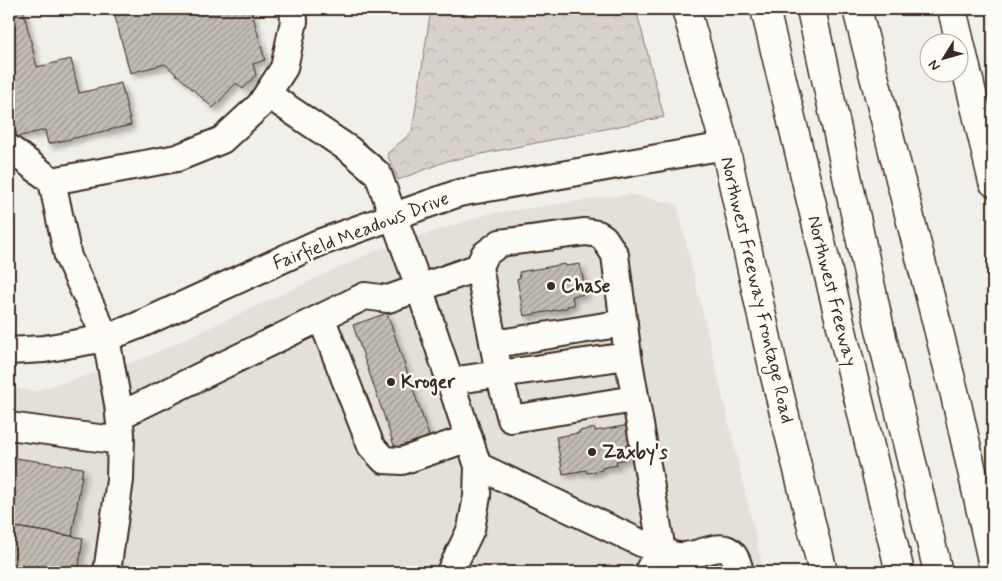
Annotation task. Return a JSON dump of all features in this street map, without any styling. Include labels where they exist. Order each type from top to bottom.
[{"type":"main road","name":"Northwest Freeway Frontage Road","points":[[686,9],[725,146],[775,376],[823,572]]},
{"type":"main road","name":"Northwest Freeway","points":[[765,9],[900,572]]},
{"type":"main road","points":[[811,9],[880,329],[938,572]]},
{"type":"main road","points":[[857,9],[955,395],[993,565]]},
{"type":"main road","points":[[952,9],[993,182]]},
{"type":"main road","points":[[821,52],[906,362],[956,572]]},
{"type":"street","points":[[52,181],[177,158],[222,140],[260,105],[284,68],[294,22],[293,9]]},
{"type":"street","points":[[267,94],[350,150],[378,174],[478,466],[477,496],[471,529],[450,572]]},
{"type":"street","name":"Fairfield Meadows Drive","points":[[9,350],[44,349],[106,338],[138,326],[316,244],[459,193],[725,146]]},
{"type":"street","points":[[9,148],[52,181],[68,257],[106,338],[120,429],[120,480],[107,572]]},
{"type":"street","points":[[635,399],[511,419],[499,374],[479,267],[484,255],[500,243],[585,232],[598,234],[604,238],[615,255],[628,356],[661,545],[653,562]]},
{"type":"street","points":[[9,426],[120,429],[321,317],[365,296],[388,299],[479,267]]},
{"type":"street","points":[[321,317],[371,446],[384,460],[402,461],[469,438]]},
{"type":"street","points":[[494,344],[624,323]]},
{"type":"street","points":[[450,381],[628,356]]},
{"type":"street","points":[[478,466],[653,562],[672,556],[684,556],[723,547],[732,552],[738,562],[740,572]]},
{"type":"shaded area","points":[[629,194],[677,204],[764,572],[9,572],[9,388],[35,391],[142,359],[377,250],[487,214]]},
{"type":"green space","points":[[431,9],[636,9],[664,117],[447,161],[398,180],[387,154],[412,132]]},
{"type":"building","points":[[9,9],[23,9],[37,67],[71,59],[79,93],[121,83],[131,125],[48,144],[45,130],[17,137],[9,103]]},
{"type":"building","points":[[113,9],[251,9],[265,60],[253,64],[256,75],[243,89],[236,83],[213,108],[165,64],[130,73]]},
{"type":"building","name":"Chase","points":[[565,264],[566,266],[580,264],[586,294],[572,296],[574,305],[567,306],[567,308],[524,316],[517,279],[520,278],[519,272]]},
{"type":"building","name":"Kroger","points":[[387,313],[430,439],[396,451],[353,325]]},
{"type":"building","name":"Zaxby's","points":[[629,425],[633,444],[625,446],[627,459],[616,461],[617,465],[601,468],[602,470],[587,473],[586,470],[563,474],[556,437],[595,428],[595,431]]},
{"type":"building","points":[[9,457],[83,468],[72,536],[9,526]]},
{"type":"building","points":[[9,526],[83,538],[78,572],[9,572]]},
{"type":"place","name":"Chase","points":[[551,286]]},
{"type":"place","name":"Kroger","points":[[391,382]]},
{"type":"place","name":"Zaxby's","points":[[592,452]]}]
